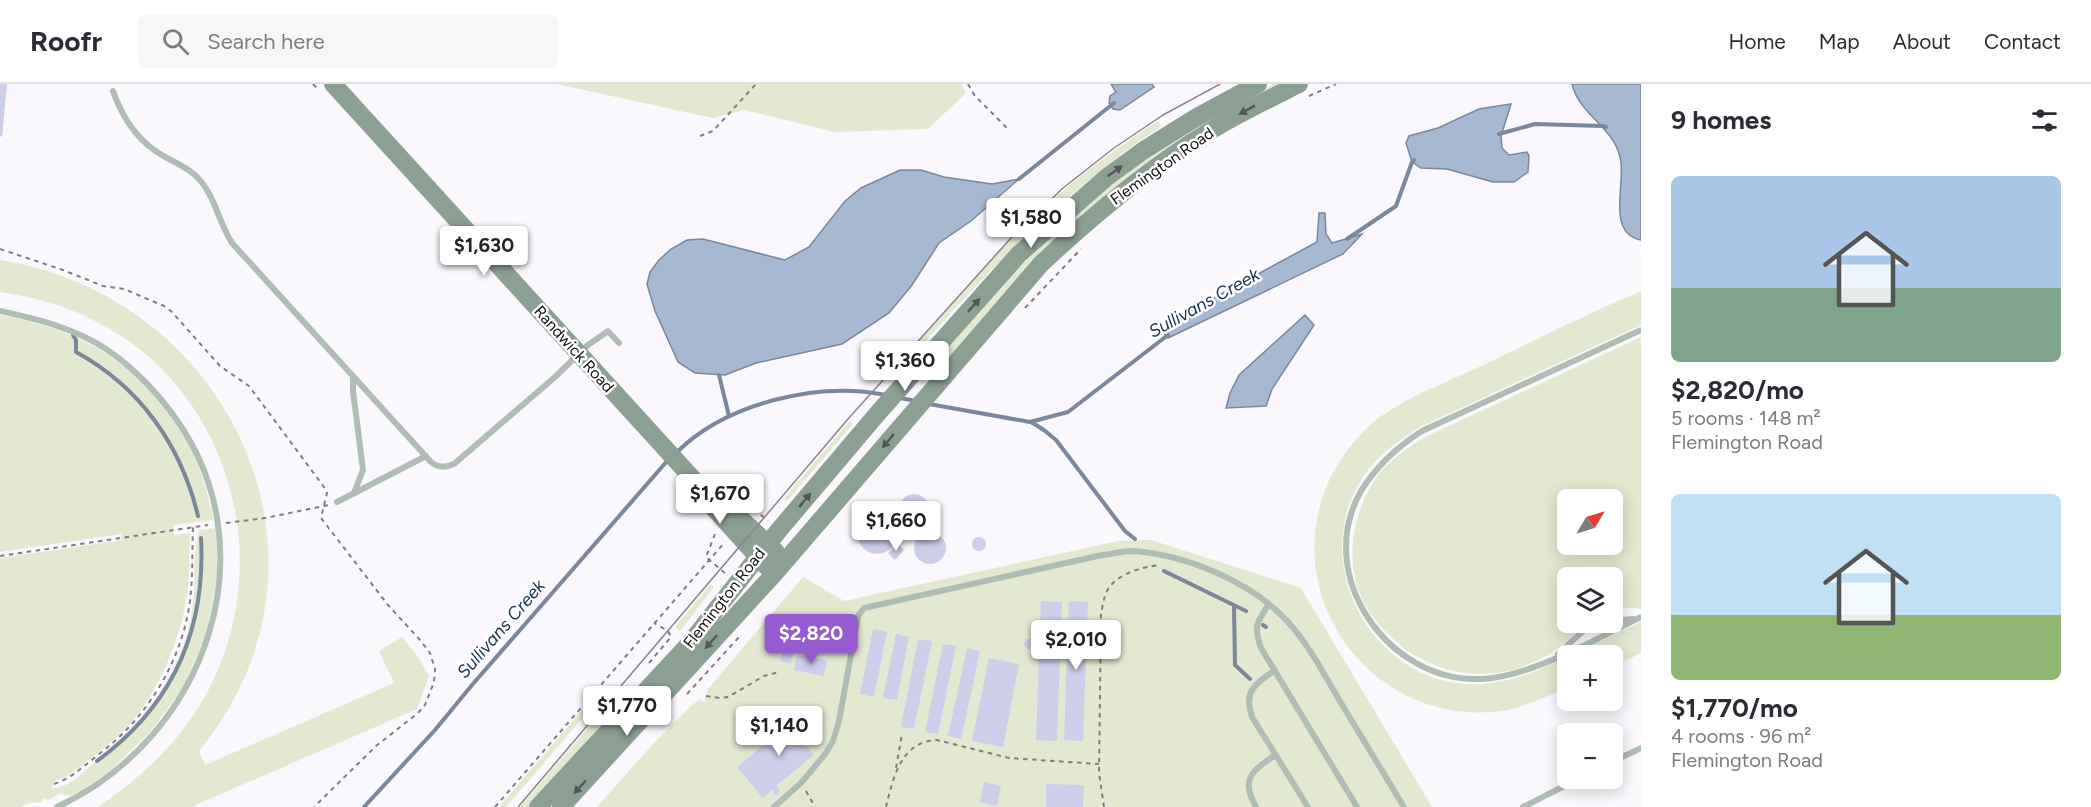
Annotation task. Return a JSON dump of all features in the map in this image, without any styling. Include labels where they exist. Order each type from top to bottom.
[{"type":"main road","name":"Randwick Road","points":[[333,84],[689,475],[711,505],[738,526],[780,567]]},
{"type":"main road","name":"Flemington Road","points":[[558,802],[690,643],[779,530],[1019,254],[1107,177],[1144,150],[1197,117],[1258,84]]},
{"type":"main road","name":"Flemington Road","points":[[538,807],[558,802],[780,567],[1041,264],[1084,223],[1120,194],[1209,131],[1303,91]]},
{"type":"lane","points":[[113,92],[125,119],[135,134],[152,148],[184,166],[198,177],[207,190],[225,233],[232,243],[426,456],[438,466],[446,467],[454,464],[608,331],[619,343]]},
{"type":"lane","points":[[0,311],[57,325],[81,335],[106,349],[143,379],[168,408],[192,443],[207,480],[220,524],[220,578],[216,606],[199,663],[185,689],[154,734],[131,756],[87,790],[57,807]]},
{"type":"lane","points":[[1640,618],[1553,659],[1510,676],[1480,680],[1448,676],[1417,664],[1390,646],[1367,618],[1352,586],[1347,555],[1349,524],[1360,492],[1380,464],[1400,446],[1422,431],[1641,330]]},
{"type":"lane","points":[[353,376],[363,470],[354,493]]},
{"type":"lane","points":[[337,502],[426,456]]},
{"type":"lane","points":[[774,807],[801,783],[826,753],[837,730],[857,619],[864,608],[1102,555],[1132,551],[1184,562],[1232,580],[1269,604],[1288,622],[1312,653],[1404,807]]},
{"type":"lane","points":[[1269,604],[1256,623],[1261,648],[1357,807]]},
{"type":"lane","points":[[1623,620],[1640,618]]},
{"type":"lane","points":[[1553,659],[1582,633]]},
{"type":"lane","points":[[1275,670],[1251,690],[1249,698],[1252,717],[1308,807]]},
{"type":"lane","points":[[1623,757],[1640,750]]},
{"type":"lane","points":[[1256,807],[1249,794],[1248,784],[1251,775],[1275,755]]},
{"type":"lane","points":[[1523,807],[1558,789]]},
{"type":"path","points":[[700,136],[713,131],[756,84]]},
{"type":"path","points":[[968,84],[975,96],[1009,129]]},
{"type":"path","points":[[1303,91],[1336,84]]},
{"type":"path","points":[[1022,311],[1086,245]]},
{"type":"path","points":[[0,249],[103,286],[124,289],[164,306],[172,312],[220,366],[249,386],[327,493],[321,518],[388,605],[430,653],[435,669],[434,682],[425,705],[376,746],[314,807]]},
{"type":"path","points":[[0,556],[265,518],[301,509],[324,507],[337,502]]},
{"type":"path","points":[[495,807],[754,509],[779,530]]},
{"type":"path","points":[[54,784],[68,780],[119,738],[140,716],[172,661],[182,634],[190,601],[193,527]]},
{"type":"path","points":[[1104,807],[1099,764],[1101,615],[1105,594],[1114,583],[1137,569],[1184,562]]},
{"type":"path","points":[[643,671],[671,637],[668,631],[654,623]]},
{"type":"path","points":[[706,696],[728,697],[764,676],[779,672]]},
{"type":"path","points":[[590,698],[598,702],[607,712]]},
{"type":"path","points":[[886,807],[902,734]]},
{"type":"path","points":[[895,770],[907,753],[927,740],[937,740],[1009,758],[1099,764]]},
{"type":"path","points":[[801,783],[815,807]]},
{"type":"green space","points":[[556,84],[961,84],[966,93],[928,129],[835,132],[744,110],[713,118]]},
{"type":"green space","points":[[1273,84],[1281,84],[1195,132],[933,376],[926,369],[1029,255],[1130,169],[1244,99]]},
{"type":"green space","points":[[1158,121],[1161,126],[1088,181],[1021,240],[958,305],[898,373],[894,370],[973,280],[1036,215],[1094,166]]},
{"type":"green space","points":[[0,260],[82,284],[151,326],[206,382],[245,449],[266,523],[266,600],[245,677],[199,751],[205,765],[394,683],[379,651],[402,637],[429,676],[417,709],[191,807],[98,807],[132,782],[177,738],[201,704],[211,685],[230,635],[239,583],[238,530],[227,479],[207,431],[178,387],[141,350],[95,321],[49,302],[0,292]]},
{"type":"green space","points":[[1641,291],[1641,325],[1420,427],[1392,446],[1376,461],[1356,489],[1344,523],[1343,557],[1350,591],[1364,622],[1386,648],[1413,668],[1445,681],[1481,684],[1515,678],[1557,662],[1557,692],[1520,707],[1490,712],[1450,710],[1413,698],[1380,679],[1352,653],[1332,621],[1319,585],[1314,546],[1320,506],[1331,476],[1342,457],[1363,432],[1388,412],[1419,394]]},
{"type":"green space","points":[[0,315],[29,321],[84,341],[132,372],[153,392],[172,415],[193,450],[214,520],[173,525],[174,535],[190,533],[187,594],[183,617],[173,648],[153,692],[135,718],[119,735],[65,778],[56,780],[51,789],[73,781],[83,773],[134,726],[162,690],[182,649],[189,627],[199,530],[217,528],[217,578],[206,636],[183,688],[150,732],[111,770],[71,796],[60,794],[48,800],[44,798],[42,802],[25,804],[22,807],[0,807],[0,558],[122,540],[121,534],[0,552]]},
{"type":"green space","points":[[1641,337],[1641,609],[1623,607],[1623,567],[1557,567],[1557,633],[1576,633],[1541,659],[1514,669],[1482,674],[1456,672],[1443,668],[1408,651],[1384,630],[1364,603],[1356,583],[1353,552],[1357,521],[1368,492],[1385,467],[1425,437]]},
{"type":"green space","points":[[850,421],[853,424],[787,501],[784,498]]},
{"type":"green space","points":[[1151,540],[1301,588],[1432,807],[597,807],[654,743],[692,705],[699,700],[704,702],[708,689],[803,577],[844,601],[1118,541]]},
{"type":"green space","points":[[711,584],[714,587],[680,631],[675,627]]},
{"type":"green space","points":[[1641,622],[1641,653],[1623,662],[1623,645],[1592,645],[1617,633],[1623,633],[1623,630]]},
{"type":"green space","points":[[585,707],[592,707],[506,807],[499,807]]},
{"type":"green space","points":[[600,714],[606,720],[528,807],[520,807]]},
{"type":"water","points":[[1111,84],[1152,84],[1154,87],[1120,110],[1113,109],[1109,103],[1110,96],[1116,92]]},
{"type":"water","points":[[1572,84],[1641,84],[1641,240],[1630,235],[1620,217],[1621,167],[1616,146],[1582,104]]},
{"type":"water","points":[[1511,104],[1501,136],[1502,148],[1509,155],[1527,152],[1529,156],[1528,172],[1514,182],[1493,182],[1447,169],[1421,168],[1412,162],[1406,143],[1409,136],[1438,128],[1479,109]]},
{"type":"water","points":[[900,170],[921,170],[944,177],[992,184],[1019,179],[971,221],[939,243],[912,285],[889,313],[842,344],[756,363],[725,375],[695,373],[678,362],[655,311],[647,284],[650,272],[671,249],[687,240],[703,239],[785,260],[809,247],[845,201],[861,188]]},
{"type":"water","points":[[1319,213],[1325,213],[1326,234],[1332,243],[1362,234],[1343,254],[1168,338],[1163,332],[1180,316],[1317,242]]},
{"type":"water","points":[[1305,315],[1314,325],[1272,389],[1266,406],[1226,408],[1239,375]]},
{"type":"building","points":[[0,84],[7,84],[2,137],[0,136]]},
{"type":"building","points":[[914,494],[925,498],[929,509],[925,520],[914,524],[903,520],[899,509],[903,498]]},
{"type":"building","points":[[877,516],[890,522],[896,535],[890,548],[877,554],[864,548],[858,535],[864,522]]},
{"type":"building","points":[[930,532],[941,537],[946,548],[941,559],[930,564],[919,559],[914,548],[919,537]]},
{"type":"building","points":[[976,537],[982,537],[986,544],[982,551],[976,551],[972,547],[972,541]]},
{"type":"building","points":[[897,544],[904,550],[895,560],[888,553]]},
{"type":"building","points":[[1041,601],[1062,602],[1057,741],[1036,740]]},
{"type":"building","points":[[1069,601],[1088,602],[1083,741],[1064,740]]},
{"type":"building","points":[[873,629],[887,632],[874,697],[860,694]]},
{"type":"building","points":[[896,634],[909,637],[897,700],[883,698]]},
{"type":"building","points":[[918,639],[932,641],[914,729],[901,727]]},
{"type":"building","points":[[1029,639],[1033,640],[1033,648],[1029,649],[1025,648],[1024,644],[1025,640]]},
{"type":"building","points":[[943,644],[956,646],[938,734],[925,732]]},
{"type":"building","points":[[783,648],[794,651],[791,664],[780,661]]},
{"type":"building","points":[[967,648],[980,651],[961,739],[948,736]]},
{"type":"building","points":[[797,655],[827,660],[824,676],[794,670]]},
{"type":"building","points":[[989,658],[1019,664],[1003,747],[972,741]]},
{"type":"building","points":[[803,712],[817,729],[802,741],[814,755],[776,786],[780,791],[776,795],[772,790],[763,798],[737,767]]},
{"type":"building","points":[[984,782],[1001,786],[997,806],[980,802]]},
{"type":"building","points":[[1046,784],[1084,785],[1083,807],[1046,807]]},
{"type":"waterway","points":[[1019,179],[1114,103]]},
{"type":"waterway","name":"Sullivans Creek","points":[[1499,134],[1535,124],[1606,127]]},
{"type":"waterway","name":"Sullivans Creek","points":[[1347,239],[1396,206],[1414,160]]},
{"type":"waterway","points":[[73,335],[76,340],[76,352],[120,382],[155,420],[181,465],[198,516]]},
{"type":"waterway","name":"Sullivans Creek","points":[[929,404],[1030,422],[1068,412],[1168,335]]},
{"type":"waterway","points":[[719,375],[729,416]]},
{"type":"waterway","name":"Sullivans Creek","points":[[676,453],[720,421],[774,400],[832,391],[860,391],[886,395]]},
{"type":"waterway","name":"Sullivans Creek","points":[[900,398],[916,401]]},
{"type":"waterway","points":[[1031,422],[1056,440],[1125,531],[1135,539]]},
{"type":"waterway","name":"Sullivans Creek","points":[[364,807],[435,730],[668,460]]},
{"type":"waterway","points":[[97,761],[146,716],[164,691],[179,664],[190,635],[197,604],[201,572],[201,538]]},
{"type":"waterway","points":[[1164,571],[1246,611]]},
{"type":"waterway","points":[[1234,606],[1235,665],[1250,679]]},
{"type":"tram line","points":[[518,807],[848,419],[1011,238],[1063,188],[1114,148],[1163,115],[1220,84]]}]
